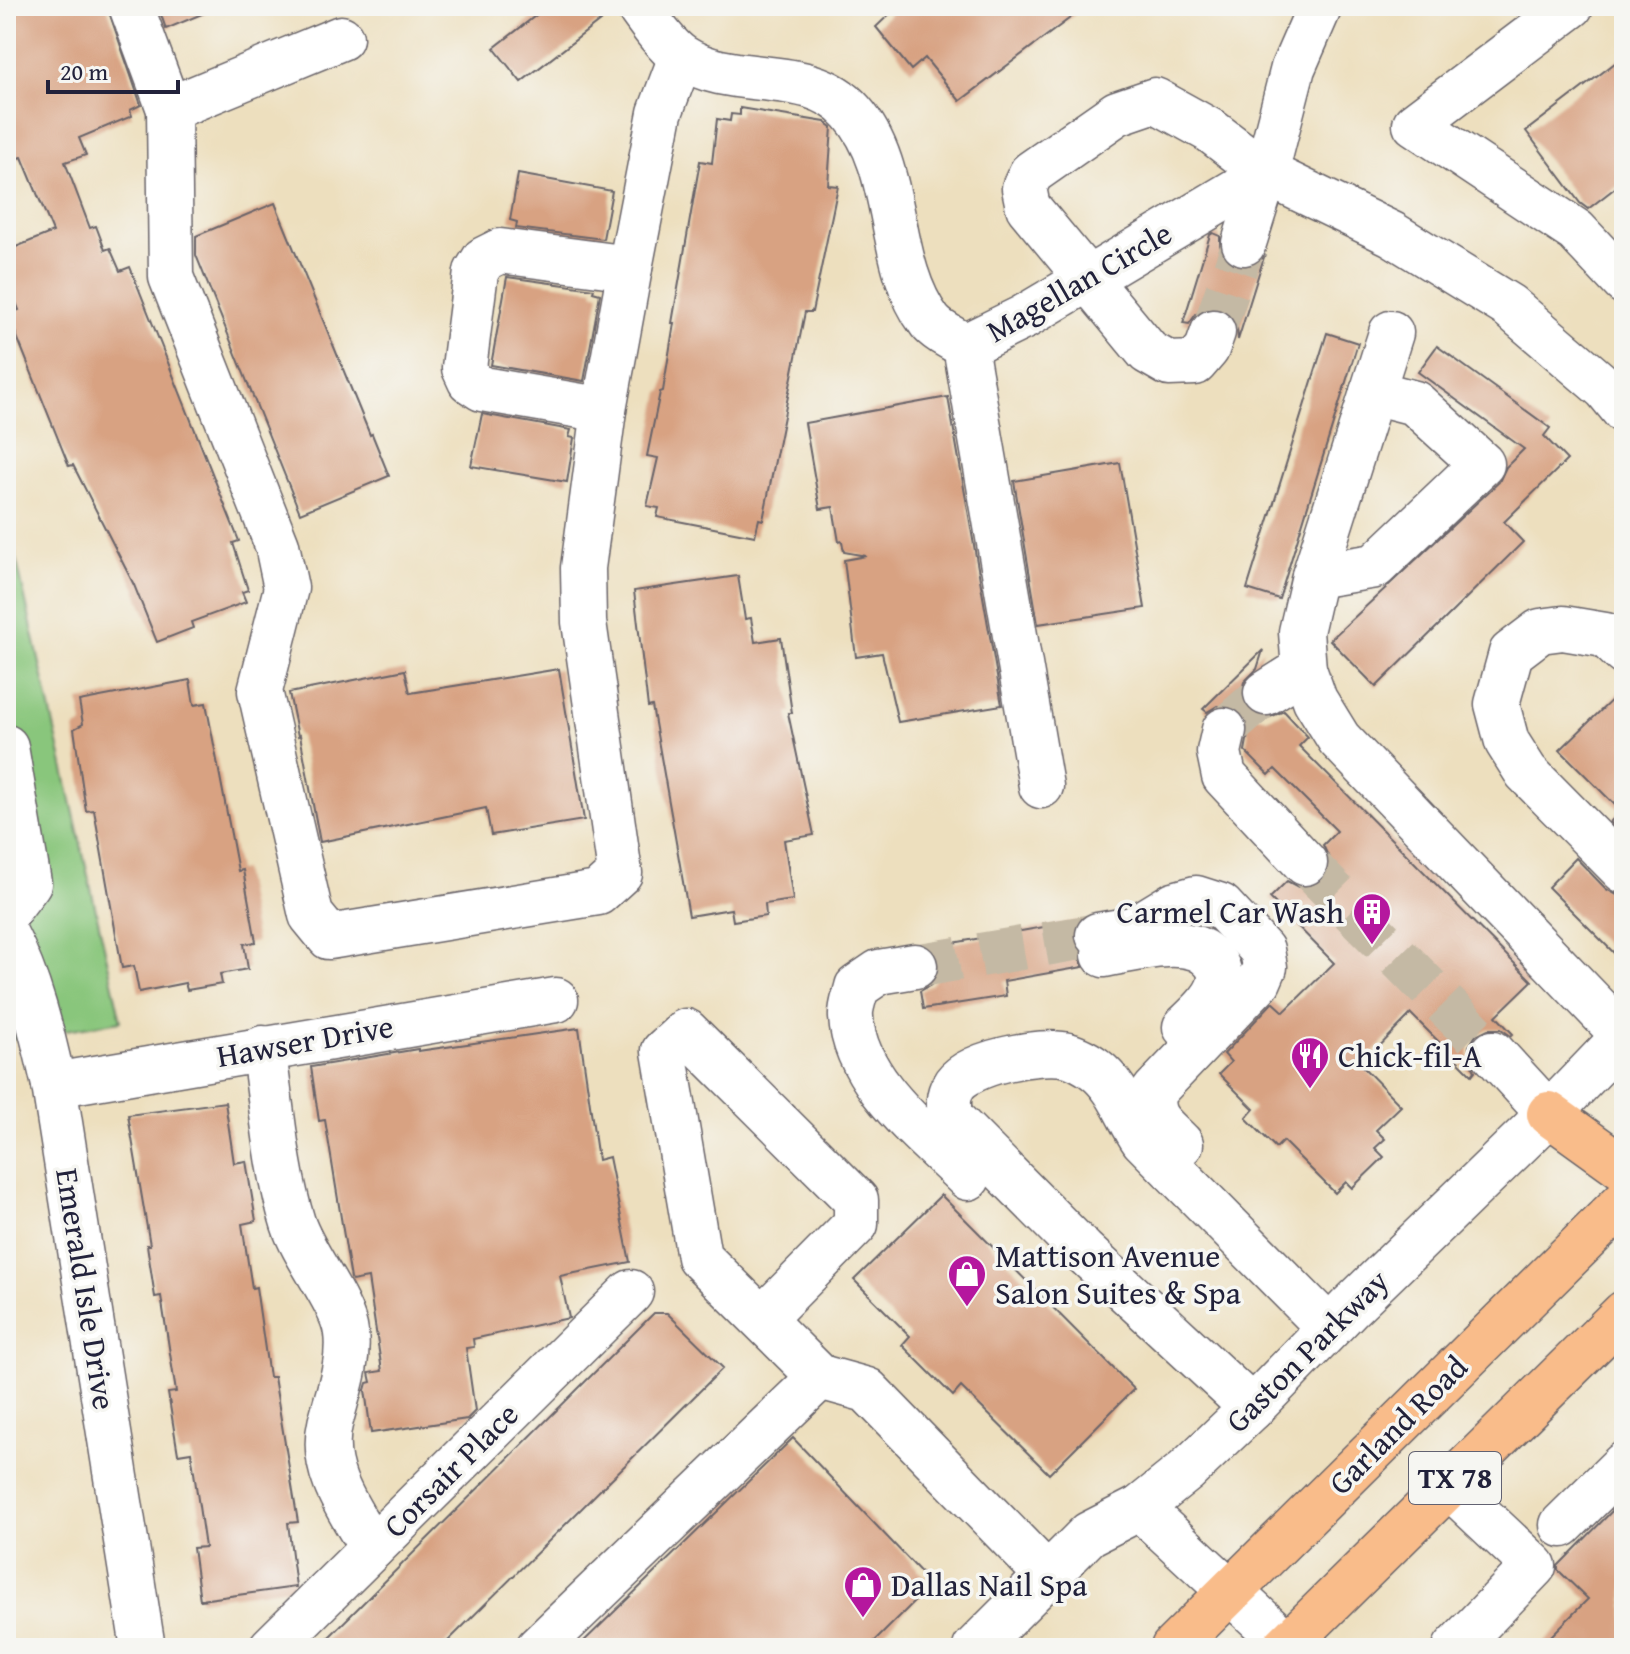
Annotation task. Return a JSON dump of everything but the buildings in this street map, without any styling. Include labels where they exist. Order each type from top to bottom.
[{"type":"main road","points":[[1549,1114],[1624,1168]]},
{"type":"main road","name":"Garland Road","points":[[1173,1648],[1624,1202]]},
{"type":"main road","name":"TX 78","points":[[1287,1647],[1624,1313]]},
{"type":"street","points":[[131,6],[169,109],[171,277],[277,545],[286,588],[260,691],[311,915],[329,937],[598,893],[620,873],[584,622],[583,568],[604,410],[630,268],[660,113],[681,57]]},
{"type":"street","name":"Magellan Circle","points":[[638,6],[681,57],[723,73],[816,85],[851,111],[876,149],[909,284],[932,324],[965,346],[1024,317],[1266,173]]},
{"type":"street","points":[[1244,243],[1293,68],[1320,6]]},
{"type":"street","points":[[1571,6],[1415,124],[1576,231],[1624,282]]},
{"type":"street","points":[[169,109],[341,38]]},
{"type":"street","points":[[1213,332],[1207,349],[1195,363],[1169,364],[1148,352],[1028,207],[1024,188],[1031,173],[1117,113],[1155,100],[1211,131],[1266,173],[1392,234],[1509,306],[1606,389],[1624,411]]},
{"type":"street","points":[[604,410],[482,389],[470,381],[464,368],[476,272],[484,259],[500,251],[630,268]]},
{"type":"street","points":[[1391,333],[1314,576],[1301,632],[1304,669],[1315,700],[1339,739],[1624,1036]]},
{"type":"street","points":[[965,346],[1041,786]]},
{"type":"street","points":[[1314,576],[1375,566],[1482,464],[1415,403],[1372,392]]},
{"type":"street","points":[[1624,653],[1605,635],[1563,628],[1540,631],[1511,653],[1497,704],[1507,742],[1526,772],[1624,871]]},
{"type":"street","points":[[1266,693],[1304,669]]},
{"type":"street","points":[[1224,730],[1219,752],[1224,776],[1305,863]]},
{"type":"street","points":[[6,747],[29,883],[6,913]]},
{"type":"street","points":[[1124,1103],[1137,1075],[1207,1006],[1216,992],[1220,975],[1216,964],[1197,947],[1176,944],[1100,945],[1174,904],[1196,898],[1221,906],[1262,950],[1265,967],[1259,981],[1154,1091],[1151,1104],[1156,1118],[1339,1318]]},
{"type":"street","name":"Emerald Isle Drive","points":[[6,935],[22,967],[34,1004],[54,1085],[143,1648]]},
{"type":"street","points":[[1083,1251],[1008,1218],[886,1096],[857,1051],[850,1015],[857,987],[879,972],[917,976],[884,1004],[876,1021],[881,1043],[899,1073],[950,1117],[1083,1251],[1252,1408]]},
{"type":"street","name":"Hawser Drive","points":[[54,1085],[556,1000]]},
{"type":"street","points":[[762,1319],[856,1224],[856,1200],[686,1031],[664,1051],[699,1257],[820,1377],[867,1390],[1047,1575]]},
{"type":"street","name":"Gaston Parkway","points":[[975,1648],[1089,1534],[1140,1508],[1186,1471],[1549,1114],[1624,1036]]},
{"type":"street","points":[[263,1048],[290,1214],[308,1257],[339,1311],[346,1332],[346,1352],[329,1426],[328,1456],[339,1493],[372,1548]]},
{"type":"street","points":[[1493,1053],[1549,1114]]},
{"type":"street","points":[[950,1117],[949,1099],[953,1085],[964,1074],[988,1062],[1068,1054],[1097,1070],[1124,1103],[1130,1122],[1143,1140],[1339,1318]]},
{"type":"street","name":"Corsair Place","points":[[271,1648],[631,1292]]},
{"type":"street","points":[[538,1648],[820,1377]]},
{"type":"street","points":[[1562,1525],[1624,1464]]},
{"type":"street","points":[[1448,1485],[1534,1566],[1455,1648]]},
{"type":"street","points":[[1140,1508],[1287,1647]]},
{"type":"green space","points":[[6,514],[121,1021],[6,1040]]},
{"type":"tunnel","points":[[1213,332],[1244,243]]},
{"type":"tunnel","points":[[1224,730],[1266,693]]},
{"type":"tunnel","points":[[1305,863],[1493,1053]]},
{"type":"tunnel","points":[[915,966],[1098,935]]},
{"type":"place","name":"Carmel Car Wash","points":[[1372,946]]},
{"type":"place","name":"Chick-fil-A","points":[[1310,1090]]},
{"type":"place","name":"Mattison Avenue Salon Suites & Spa","points":[[967,1308]]},
{"type":"place","name":"Dallas Nail Spa","points":[[863,1619]]}]
